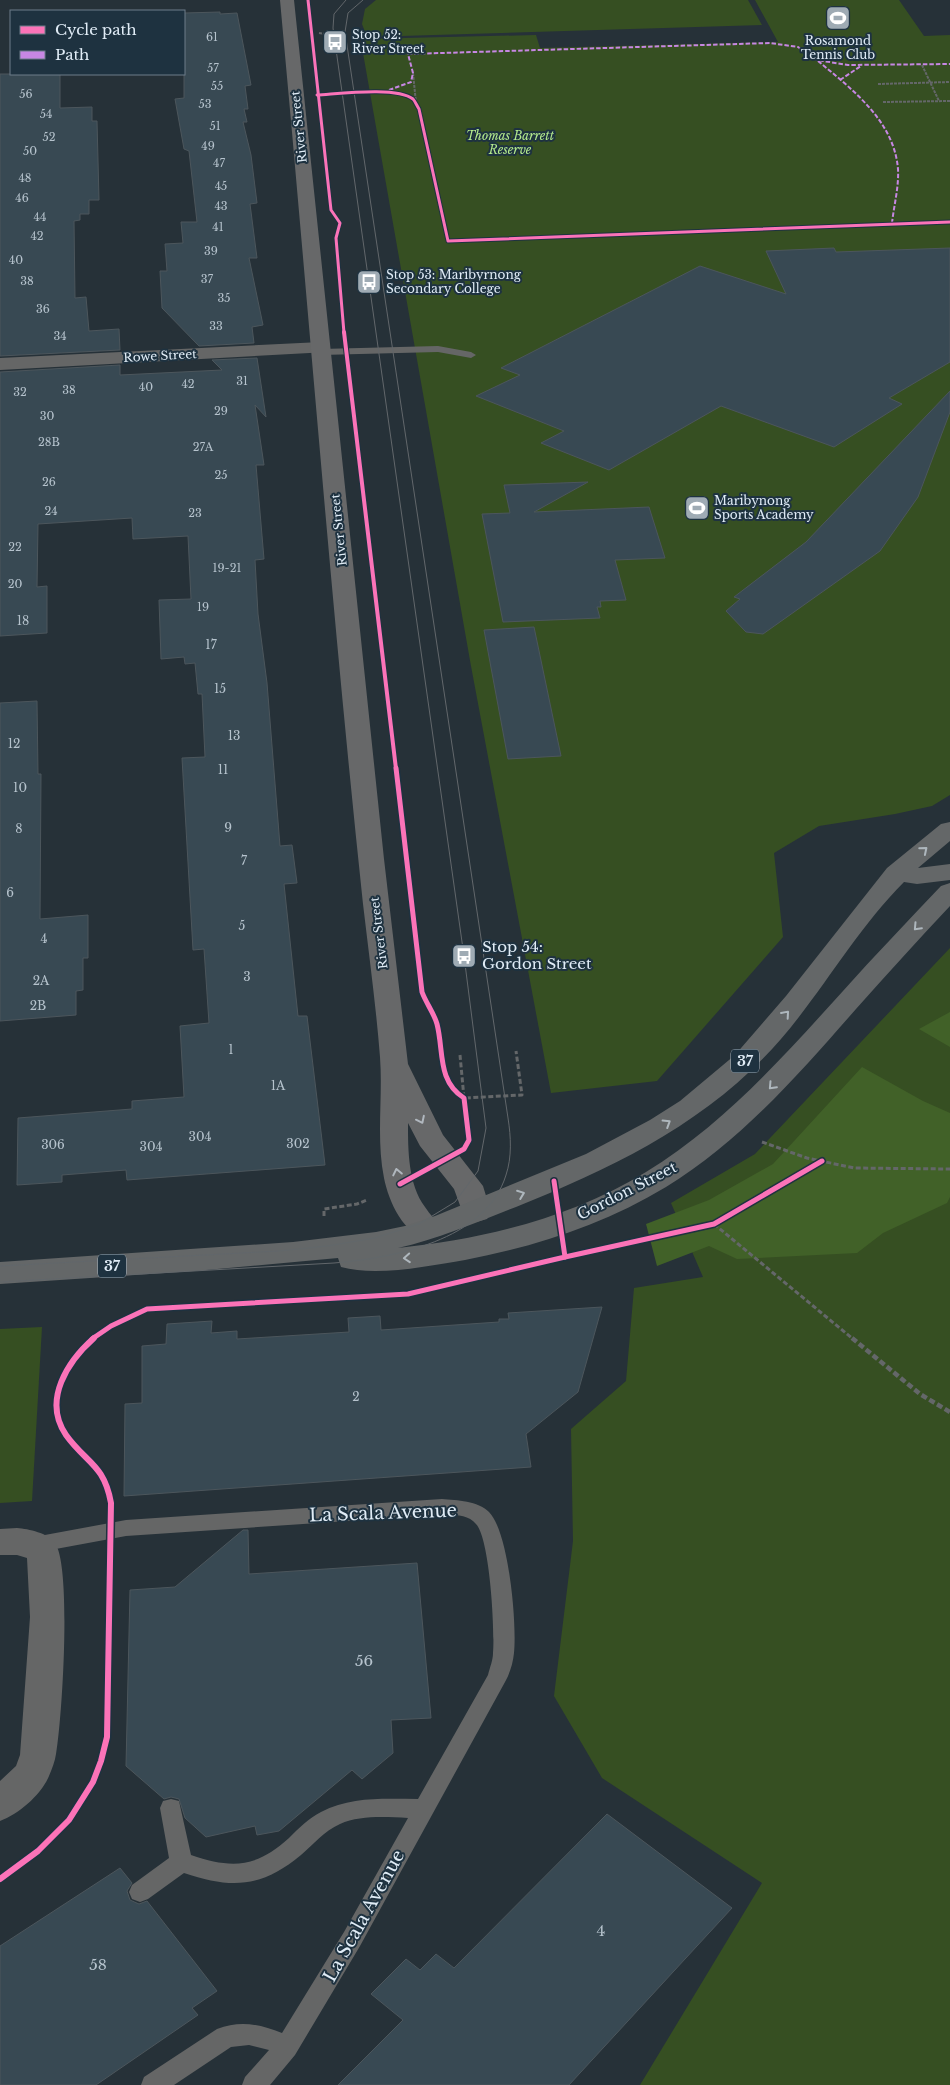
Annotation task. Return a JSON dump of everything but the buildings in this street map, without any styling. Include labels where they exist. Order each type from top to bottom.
[{"type":"main road","name":"37","points":[[428,1229],[476,1212],[577,1171],[637,1141],[694,1106],[745,1061],[800,998],[896,874],[950,829]]},
{"type":"main road","points":[[896,874],[917,876],[950,872]]},
{"type":"main road","name":"Gordon Street","points":[[225,1259],[391,1259],[467,1249],[530,1233],[613,1201],[690,1158],[760,1098],[806,1051],[880,966],[950,891]]},
{"type":"main road","points":[[428,1229],[467,1249],[476,1230],[476,1212]]},
{"type":"main road","name":"Gordon Street","points":[[0,1274],[225,1259],[380,1241],[428,1229]]},
{"type":"street","name":"River Street","points":[[287,0],[371,859],[394,1059],[393,1140],[400,1184],[410,1209],[428,1229]]},
{"type":"street","name":"Rowe Street","points":[[0,364],[321,350]]},
{"type":"street","name":"River Street","points":[[394,1059],[430,1139],[468,1186],[476,1212]]},
{"type":"street","name":"La Scala Avenue","points":[[0,1805],[31,1775],[38,1755],[48,1589],[44,1556],[17,1543]]},
{"type":"lane","points":[[321,350],[438,349],[471,355]]},
{"type":"lane","name":"La Scala Avenue","points":[[17,1543],[126,1528],[436,1507],[462,1509],[483,1518],[490,1529],[494,1545],[504,1638],[504,1657],[490,1692],[337,1965],[287,2047],[254,2085]]},
{"type":"lane","points":[[171,1808],[181,1862]]},
{"type":"lane","points":[[181,1862],[218,1874],[237,1876],[251,1873],[273,1863],[318,1826],[342,1813],[374,1809],[424,1808]]},
{"type":"lane","points":[[140,1892],[181,1862]]},
{"type":"lane","points":[[153,2085],[216,2041],[235,2034],[256,2034],[287,2047]]},
{"type":"path","points":[[922,65],[939,101]]},
{"type":"path","points":[[413,73],[416,103],[419,109]]},
{"type":"path","points":[[878,84],[950,82]]},
{"type":"path","points":[[407,96],[416,103]]},
{"type":"path","points":[[883,102],[950,100]]},
{"type":"path","points":[[458,1094],[464,1098],[522,1095],[516,1051]]},
{"type":"path","points":[[460,1055],[465,1107]]},
{"type":"path","points":[[726,1128],[795,1154],[853,1168],[950,1169]]},
{"type":"path","points":[[814,1165],[822,1160]]},
{"type":"path","points":[[704,1226],[714,1224],[722,1219]]},
{"type":"path","points":[[714,1224],[920,1394],[950,1412]]},
{"type":"green space","points":[[376,0],[748,0],[762,25],[367,37],[362,24],[365,9]]},
{"type":"green space","name":"Maribynong Sports Academy","points":[[755,0],[899,0],[924,36],[950,35],[950,795],[932,806],[819,826],[774,853],[783,937],[657,1081],[551,1093],[471,666],[363,53],[372,52],[362,39],[536,35],[540,48],[778,42]]},
{"type":"green space","points":[[950,948],[950,2085],[640,2085],[762,1883],[602,1778],[554,1696],[573,1541],[571,1429],[626,1381],[634,1288],[703,1277],[671,1203],[755,1154]]},
{"type":"green space","points":[[950,1012],[950,1047],[919,1029]]},
{"type":"green space","points":[[862,1067],[923,1101],[950,1113],[950,1197],[947,1203],[883,1233],[857,1253],[737,1259],[709,1246],[657,1266],[646,1224],[709,1200],[773,1164]]},
{"type":"green space","points":[[42,1327],[32,1501],[0,1503],[0,1329]]},
{"type":"tram line","points":[[0,1266],[279,1251],[375,1238],[419,1224],[455,1202],[478,1171],[486,1128],[464,956],[333,28],[334,14],[346,0]]},
{"type":"tram line","points":[[0,1282],[334,1263],[383,1256],[434,1242],[458,1231],[479,1216],[495,1198],[508,1168],[510,1154],[509,1125],[345,32],[348,13],[363,0]]},
{"type":"marked path","points":[[389,90],[411,82],[413,73],[408,54],[770,43],[798,47],[817,60],[848,65],[950,64]]},
{"type":"marked path","points":[[818,61],[870,108],[890,137],[896,153],[898,170],[892,223]]},
{"type":"marked path","points":[[840,80],[861,66]]},
{"type":"cycle path","points":[[308,0],[331,210],[340,223],[336,238],[340,297],[422,992],[437,1024],[445,1076],[455,1093],[464,1098],[469,1140],[464,1149],[400,1184]]},
{"type":"cycle path","points":[[317,95],[379,92],[403,95],[413,99],[419,109],[448,241],[950,222]]},
{"type":"cycle path","points":[[565,1257],[714,1224],[822,1161]]},
{"type":"cycle path","points":[[0,1879],[38,1851],[69,1820],[93,1782],[107,1737],[111,1503],[103,1476],[94,1463],[65,1434],[57,1408],[58,1388],[66,1370],[78,1353],[93,1338],[111,1326],[147,1309],[408,1294],[565,1257],[554,1181]]},
{"type":"place","name":"Rosamond Tennis Club","points":[[838,18]]},
{"type":"place","name":"Stop 52: River Street","points":[[335,42]]},
{"type":"place","name":"Stop 53: Maribyrnong Secondary College","points":[[369,282]]},
{"type":"place","name":"Maribynong Sports Academy","points":[[697,508]]},
{"type":"place","name":"Stop 54: Gordon Street","points":[[464,956]]},
{"type":"park label","name":"Thomas Barrett Reserve","points":[[510,143]]}]
